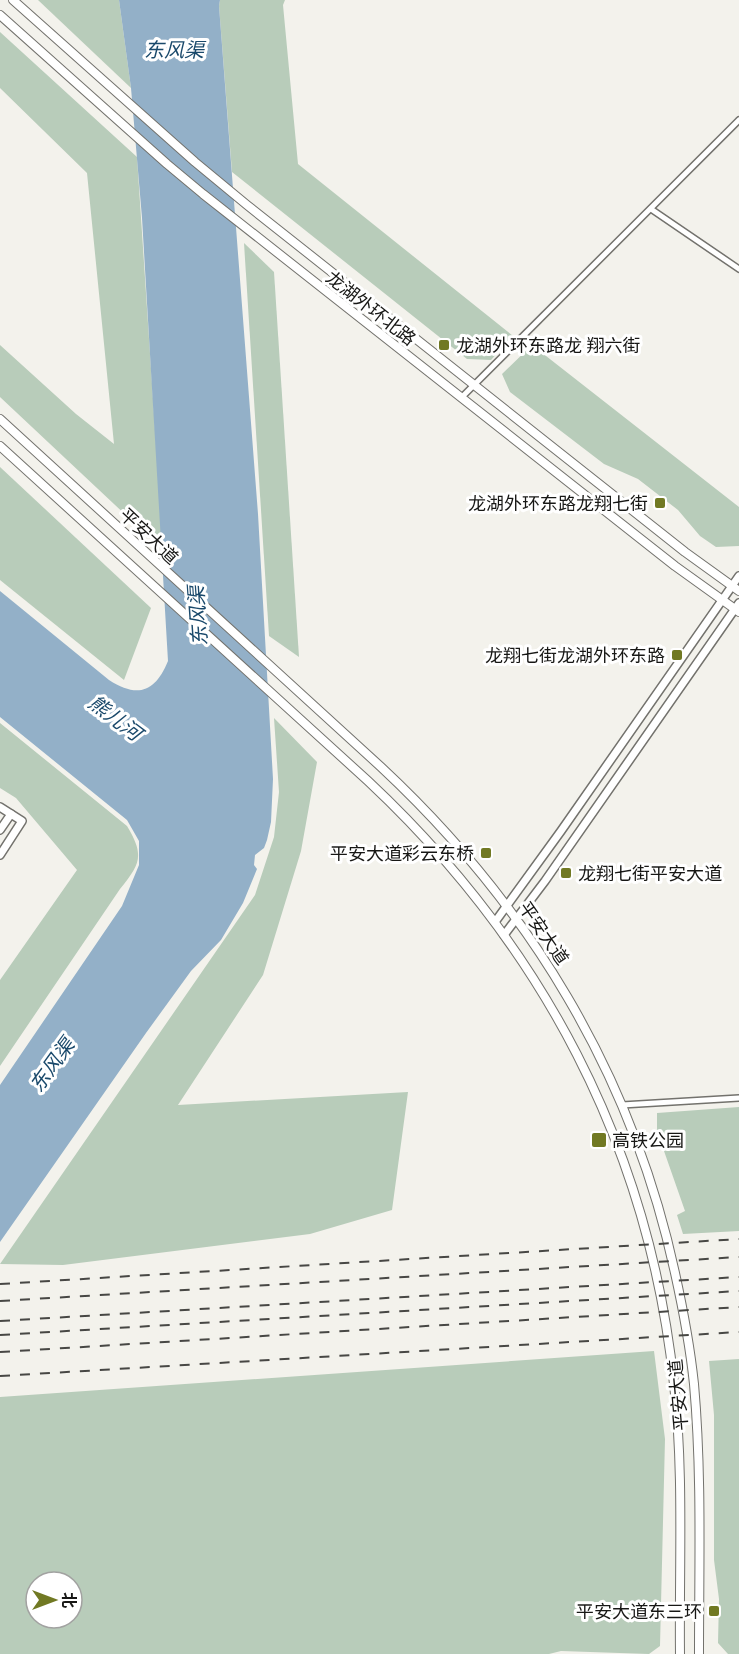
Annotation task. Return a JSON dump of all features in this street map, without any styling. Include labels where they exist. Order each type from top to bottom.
[{"type":"main road","name":"龙湖外环北路","points":[[13,0],[247,205],[685,552],[736,588]]},
{"type":"main road","name":"龙湖外环北路","points":[[0,15],[167,164],[250,232],[675,566],[722,600],[738,608]]},
{"type":"main road","name":"平安大道","points":[[0,419],[381,767],[433,818],[461,848],[507,906],[553,971],[608,1071],[649,1178],[668,1240],[694,1382],[699,1471],[699,1654]]},
{"type":"main road","name":"平安大道","points":[[0,446],[368,781],[419,831],[495,922],[548,1000],[590,1079],[620,1152],[649,1245],[666,1326],[677,1415],[680,1472],[680,1654]]},
{"type":"street","points":[[461,398],[739,120]]},
{"type":"street","points":[[651,209],[739,269]]},
{"type":"street","points":[[495,922],[722,600],[736,588],[739,576]]},
{"type":"street","points":[[504,935],[738,608]]},
{"type":"street","points":[[0,807],[22,821],[0,855]]},
{"type":"street","points":[[11,814],[1,828],[14,835]]},
{"type":"street","points":[[622,1105],[739,1098]]},
{"type":"green space","points":[[38,0],[119,0],[131,88]]},
{"type":"green space","points":[[220,0],[285,0],[283,5],[298,164],[513,336],[491,360],[467,359],[232,172]]},
{"type":"green space","points":[[0,32],[137,157],[163,550],[0,397],[0,345],[76,414],[114,444],[87,173],[0,88]]},
{"type":"green space","points":[[244,243],[274,272],[299,657],[269,636]]},
{"type":"green space","points":[[532,345],[739,507],[739,546],[716,547],[700,536],[678,510],[638,479],[604,464],[510,392],[502,374]]},
{"type":"green space","points":[[0,467],[151,608],[124,680],[0,580]]},
{"type":"green space","points":[[274,718],[317,762],[301,851],[263,975],[178,1105],[408,1092],[392,1210],[310,1234],[63,1265],[0,1264],[255,895],[274,837],[279,792]]},
{"type":"green space","points":[[0,723],[127,826],[136,845],[138,859],[132,873],[0,1066],[0,980],[77,870],[16,798],[0,788]]},
{"type":"green space","points":[[739,1107],[739,1231],[683,1234],[677,1215],[685,1211],[657,1131],[657,1113]]},
{"type":"green space","points":[[654,1351],[665,1439],[660,1646],[649,1654],[561,1651],[549,1654],[0,1654],[0,1397]]},
{"type":"green space","points":[[739,1359],[739,1654],[728,1654],[718,1643],[719,1599],[714,1560],[714,1415],[709,1361]]},
{"type":"water","points":[[119,0],[220,0],[258,514],[273,779],[271,822],[264,848],[255,855],[254,865],[257,869],[243,903],[221,940],[191,971],[0,1242],[0,1085],[122,906],[139,865],[139,841],[127,820],[0,717],[0,591],[119,686],[137,690],[151,686],[163,672],[168,661],[142,218],[131,88]]},
{"type":"railway","points":[[0,1284],[739,1239]]},
{"type":"railway","points":[[0,1301],[739,1257]]},
{"type":"railway","points":[[0,1321],[739,1277]]},
{"type":"railway","points":[[0,1335],[739,1291]]},
{"type":"railway","points":[[0,1352],[739,1307]]},
{"type":"railway","points":[[0,1376],[739,1332]]},
{"type":"place","name":"龙湖外环东路龙 翔六街","points":[[444,345]]},
{"type":"place","name":"龙湖外环东路龙翔七街","points":[[660,503]]},
{"type":"place","name":"龙翔七街龙湖外环东路","points":[[677,655]]},
{"type":"place","name":"平安大道彩云东桥","points":[[486,853]]},
{"type":"place","name":"龙翔七街平安大道","points":[[566,873]]},
{"type":"place","name":"高铁公园","points":[[599,1140]]},
{"type":"place","name":"平安大道东三环","points":[[714,1611]]},
{"type":"water label","name":"东风渠","points":[[174,50]]},
{"type":"water label","name":"东风渠","points":[[198,616]]},
{"type":"water label","name":"熊儿河","points":[[115,718]]},
{"type":"water label","name":"东风渠","points":[[52,1065]]}]
